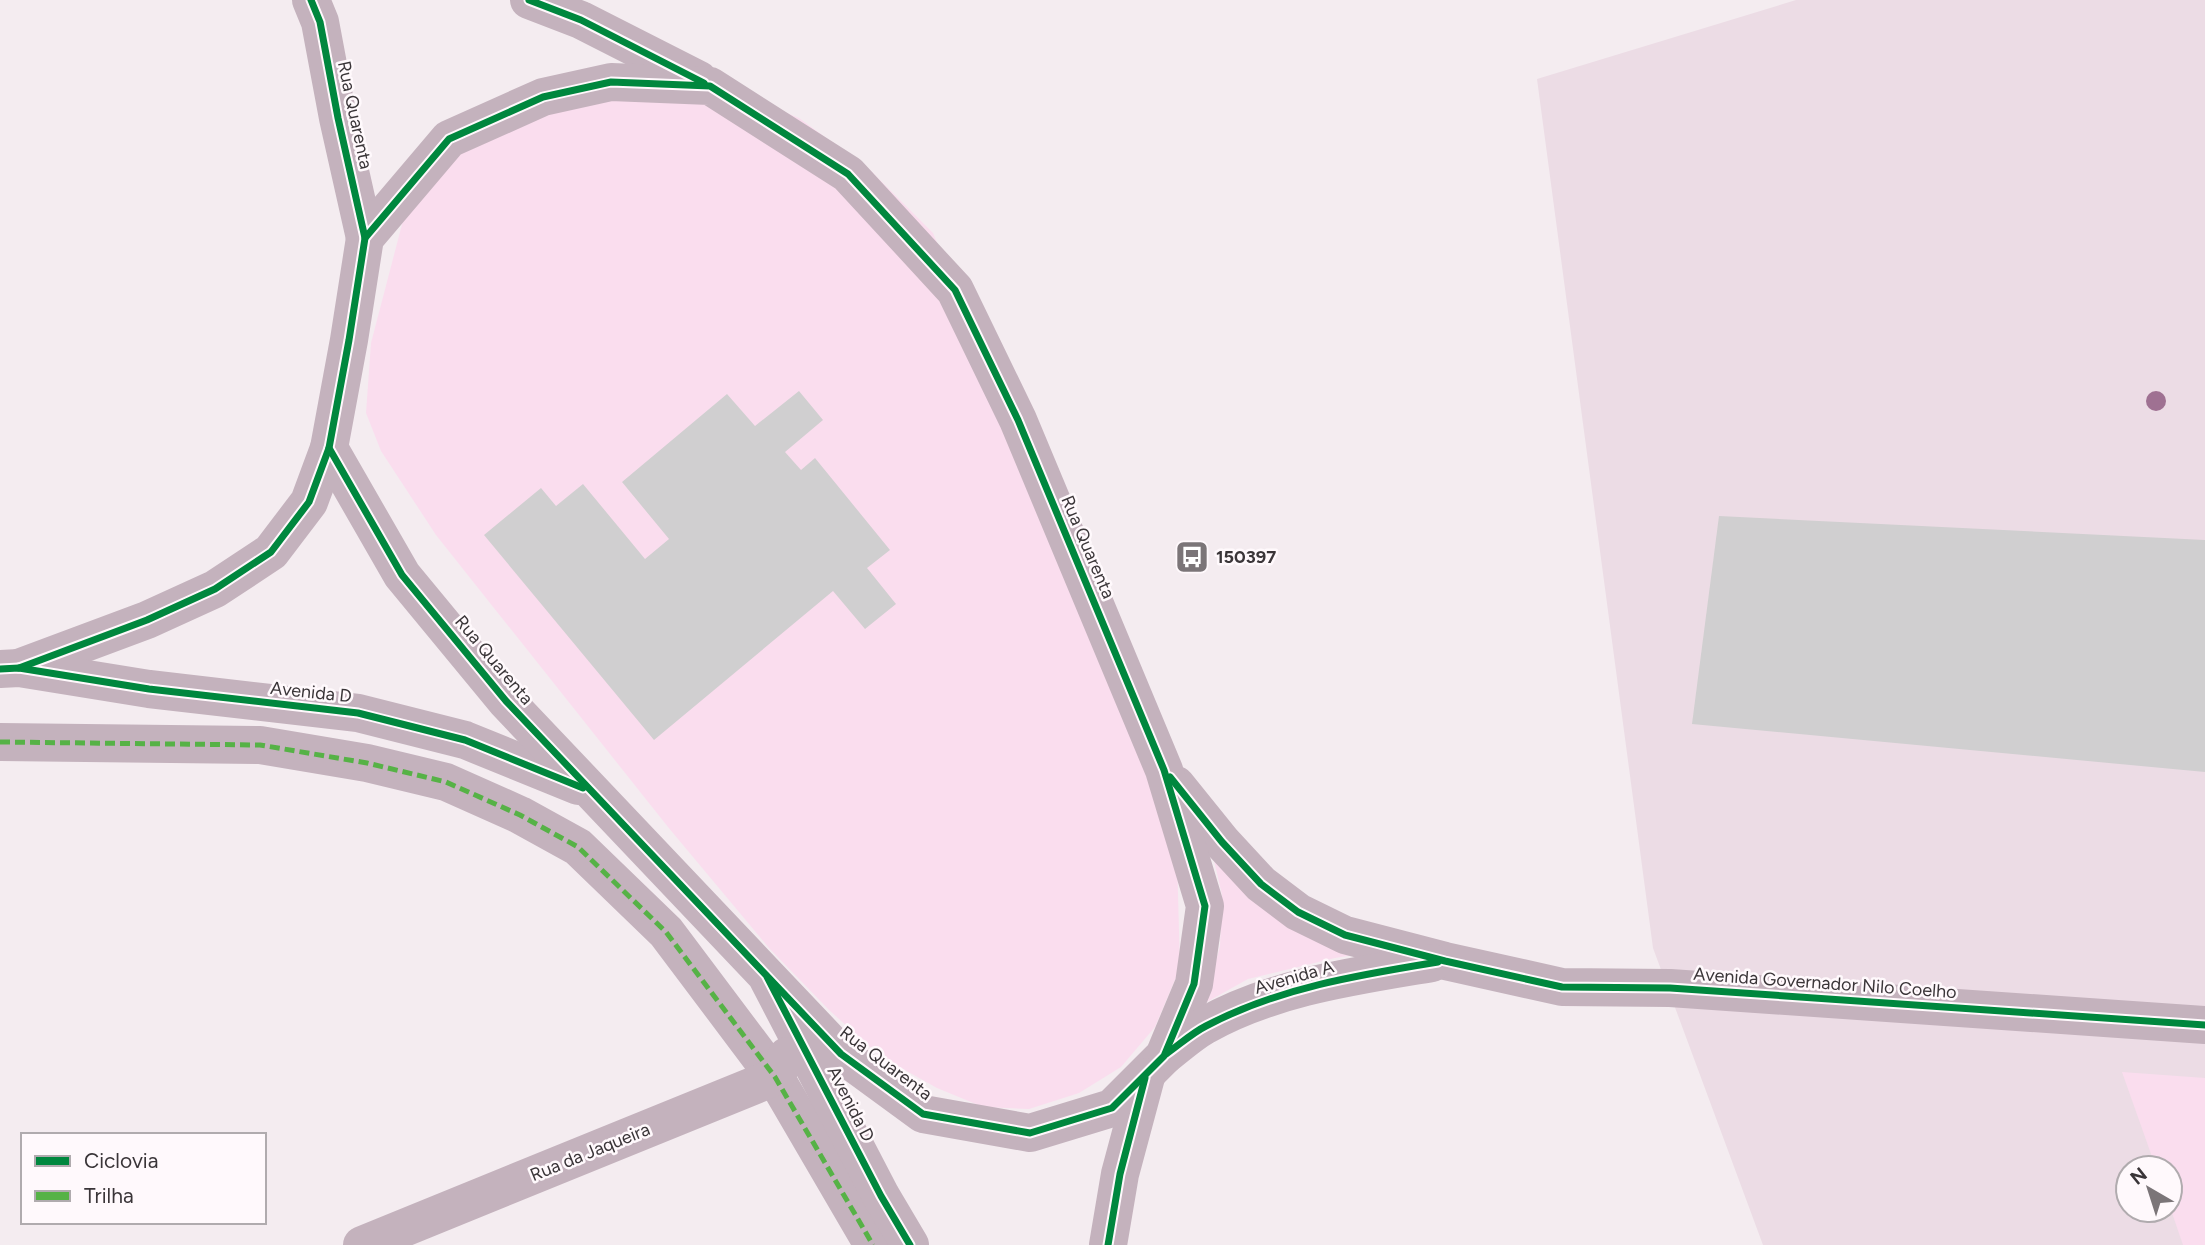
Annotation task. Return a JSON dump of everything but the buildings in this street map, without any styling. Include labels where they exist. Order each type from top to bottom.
[{"type":"street","name":"Rua Quarenta","points":[[311,0],[320,22],[365,238],[329,448],[402,575],[506,701],[842,1054],[923,1114],[1030,1133],[1112,1108],[1155,1065],[1194,984],[1205,906],[1164,770],[1018,421],[955,290],[848,174],[595,10],[529,0]]},
{"type":"street","points":[[365,238],[449,139],[543,97],[611,82],[710,86]]},
{"type":"street","name":"Avenida D","points":[[9,669],[147,620],[204,594],[271,552],[309,502],[329,448]]},
{"type":"street","name":"Avenida D","points":[[9,669],[149,689],[358,713],[465,740],[589,791]]},
{"type":"street","name":"Avenida D","points":[[0,742],[260,745],[366,763],[446,782],[520,815],[578,847],[666,932],[775,1077],[865,1228],[910,1245]]},
{"type":"street","name":"Avenida Governador Nilo Coelho","points":[[1164,770],[1222,842],[1261,884],[1298,912],[1345,935],[1445,961],[1562,987],[1670,988],[2205,1025]]},
{"type":"street","name":"Avenida A","points":[[1155,1065],[1203,1027],[1267,998],[1332,980],[1445,961]]},
{"type":"street","name":"Avenida D","points":[[766,975],[798,1036],[865,1228]]},
{"type":"street","points":[[775,1077],[798,1036]]},
{"type":"street","points":[[1108,1245],[1120,1174],[1155,1065]]},
{"type":"street","name":"Rua da Jaqueira","points":[[362,1245],[775,1077]]},
{"type":"shaded area","points":[[1796,0],[2205,0],[2205,1245],[1763,1245],[1653,948],[1537,79]]},
{"type":"shaded area","points":[[592,77],[726,88],[799,118],[871,171],[933,233],[1176,819],[1180,968],[1155,1027],[1121,1067],[1079,1093],[1029,1109],[983,1107],[937,1088],[880,1056],[829,1010],[769,948],[668,827],[436,535],[381,451],[366,413],[371,343],[406,209],[451,152]]},
{"type":"shaded area","points":[[1201,804],[1248,869],[1402,947],[1335,958],[1248,979],[1205,1003],[1220,946],[1222,895]]},
{"type":"shaded area","points":[[2122,1072],[2205,1078],[2205,1245],[2183,1245],[2176,1224],[2184,1224],[2184,1154],[2151,1154]]},
{"type":"marked path","points":[[0,742],[260,745],[367,763],[446,782],[520,815],[578,847],[666,932],[775,1077],[873,1245]]},
{"type":"cycle path","points":[[311,0],[320,22],[365,238]]},
{"type":"cycle path","points":[[529,0],[581,20],[704,83]]},
{"type":"cycle path","points":[[766,975],[841,1054],[923,1114],[1030,1133],[1112,1108],[1164,1056],[1194,984],[1205,906],[1164,770],[1018,420],[955,290],[848,174],[710,86],[611,82],[543,97],[449,139],[365,238],[329,448],[402,575],[506,701],[766,975],[881,1196],[910,1245]]},
{"type":"cycle path","points":[[19,668],[147,620],[215,589],[271,552],[309,502],[329,448]]},
{"type":"cycle path","points":[[0,669],[19,668],[149,689],[358,713],[465,740],[583,788]]},
{"type":"cycle path","points":[[1170,777],[1222,842],[1261,884],[1298,912],[1345,935],[1445,961],[1562,987],[1670,988],[2205,1025]]},
{"type":"cycle path","points":[[1166,1054],[1201,1029],[1233,1013],[1290,992],[1348,978],[1438,962]]},
{"type":"cycle path","points":[[1108,1245],[1120,1174],[1145,1078]]},
{"type":"place","name":"150397","points":[[1192,557]]}]
